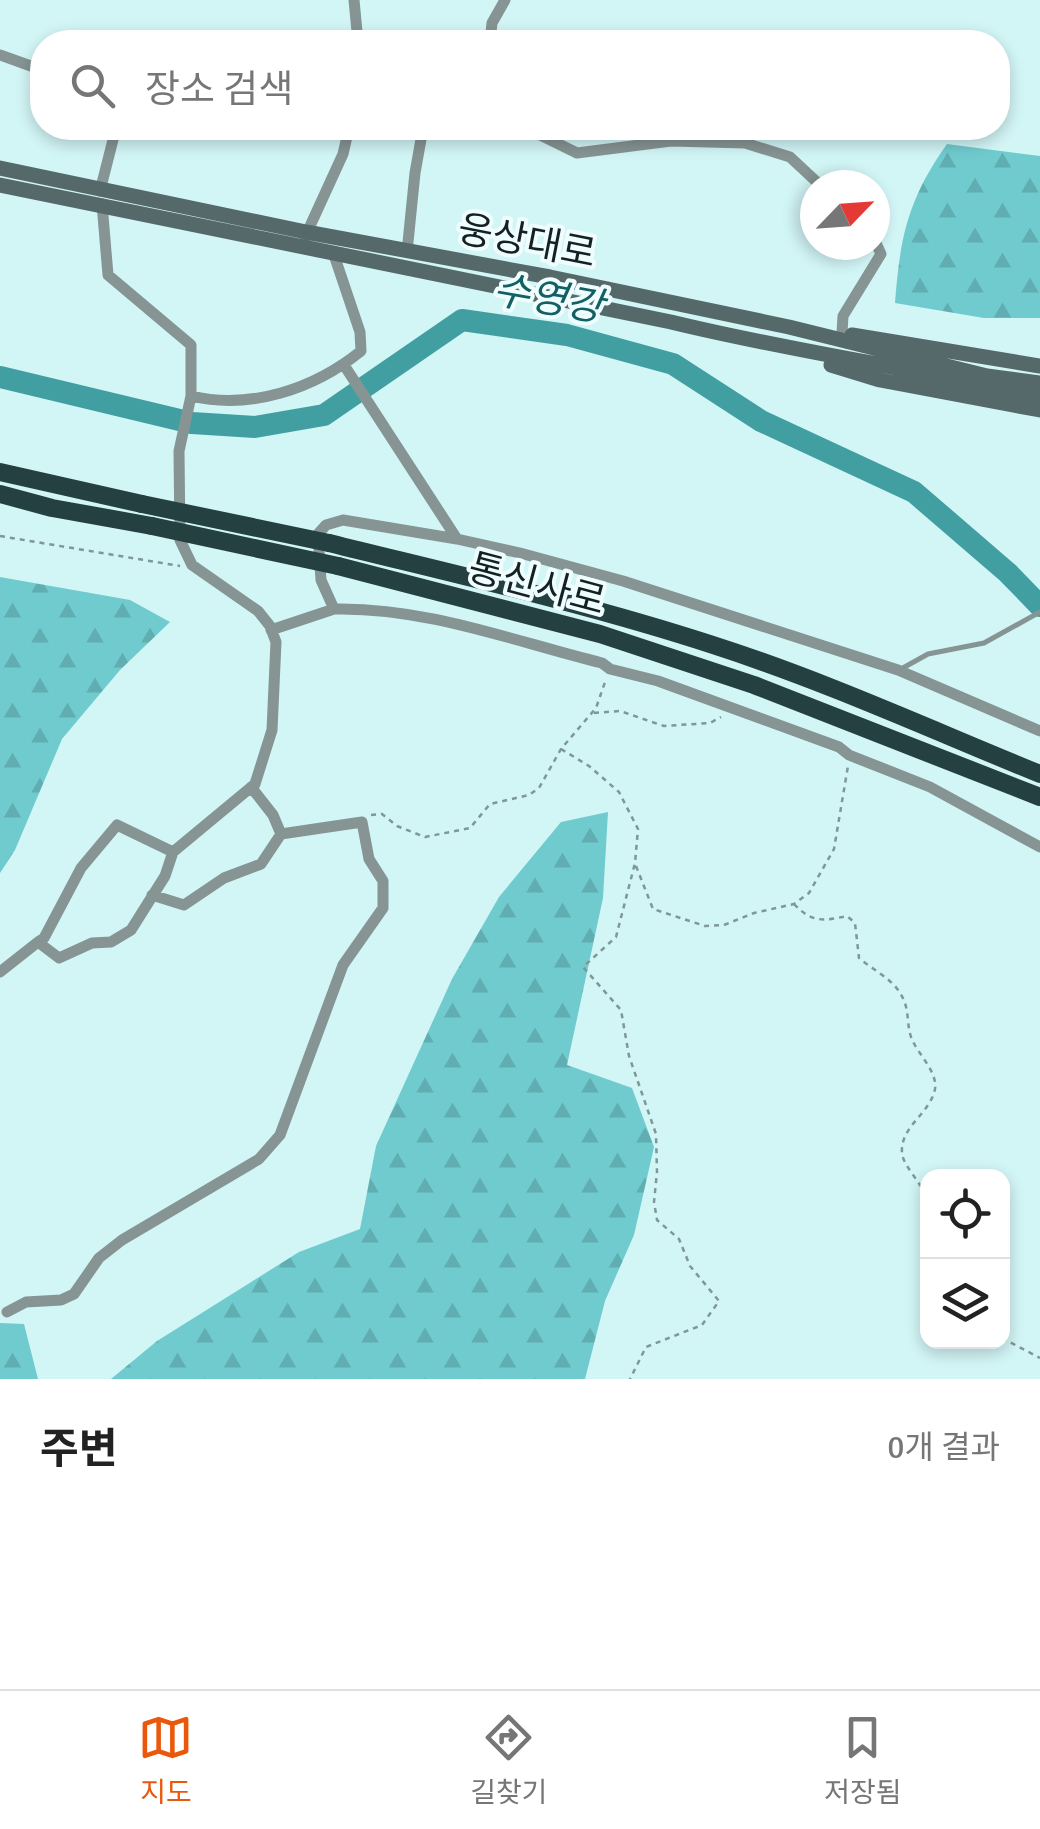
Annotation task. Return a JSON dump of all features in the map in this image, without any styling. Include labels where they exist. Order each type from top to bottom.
[{"type":"highway","name":"통신사로","points":[[0,472],[330,544],[586,607],[716,646],[1039,773]]},
{"type":"highway","name":"통신사로","points":[[0,494],[338,566],[600,634],[772,691],[1040,800]]},
{"type":"main road","name":"웅상대로","points":[[0,168],[101,198]]},
{"type":"main road","name":"웅상대로","points":[[0,184],[101,198],[304,239],[408,252],[550,277],[789,327],[986,376],[1040,384]]},
{"type":"main road","name":"웅상대로","points":[[304,239],[333,252],[774,347],[985,389],[1040,396]]},
{"type":"main road","points":[[789,327],[1040,366]]},
{"type":"main road","points":[[774,347],[880,380],[1040,410]]},
{"type":"street","points":[[354,0],[357,30]]},
{"type":"street","points":[[491,30],[505,0]]},
{"type":"street","points":[[0,55],[30,66]]},
{"type":"street","points":[[38,942],[58,958],[92,943],[111,942],[138,922],[165,876],[173,852],[251,787],[272,730],[276,642],[272,630],[258,611],[192,565],[180,540],[179,451],[189,402],[191,345],[108,275],[101,198],[113,140]]},
{"type":"street","points":[[304,239],[347,140]]},
{"type":"street","points":[[408,252],[420,140]]},
{"type":"street","points":[[550,140],[577,153],[671,142],[745,143],[790,157],[804,170]]},
{"type":"street","points":[[189,402],[276,396],[347,367],[361,352],[360,332],[333,252]]},
{"type":"street","points":[[842,333],[843,316],[877,260]]},
{"type":"street","points":[[347,367],[457,539]]},
{"type":"street","points":[[334,609],[321,580],[318,534],[326,525],[343,520],[457,539],[623,581],[898,670],[1040,731]]},
{"type":"street","points":[[272,630],[334,609],[367,608],[420,616],[602,663],[839,747],[849,755],[930,787],[1040,847]]},
{"type":"street","points":[[251,787],[273,815],[281,834]]},
{"type":"street","points":[[7,1312],[26,1302],[60,1300],[74,1294],[110,1249],[258,1159],[280,1136],[343,965],[383,908],[383,880],[369,859],[362,822],[281,834],[261,864],[224,878],[184,905],[152,895]]},
{"type":"street","points":[[0,972],[44,938],[81,868],[117,825],[173,852]]},
{"type":"lane","points":[[898,670],[928,654],[984,643],[1038,613]]},
{"type":"path","points":[[0,536],[192,565]]},
{"type":"path","points":[[362,822],[382,814],[396,826],[425,837],[470,828],[490,804],[529,795],[539,788],[561,749],[592,714],[610,669]]},
{"type":"path","points":[[592,714],[620,711],[664,726],[684,726],[710,723],[730,709]]},
{"type":"path","points":[[561,749],[589,766],[619,792],[638,829],[635,863],[616,937],[583,967],[621,1010],[630,1056],[656,1134],[657,1220],[679,1239],[690,1266],[718,1300],[702,1325],[646,1347],[630,1379]]},
{"type":"path","points":[[635,863],[653,909],[705,926],[724,925],[754,912],[794,904],[809,893],[834,849],[849,755]]},
{"type":"path","points":[[794,904],[808,919],[848,916],[855,923],[859,958],[898,989],[910,1010],[911,1037],[936,1085],[934,1096],[906,1133],[902,1153],[904,1162],[920,1182]]},
{"type":"path","points":[[1010,1342],[1040,1358]]},
{"type":"green space","points":[[947,144],[1040,156],[1040,318],[984,318],[895,303],[908,219],[923,183]]},
{"type":"green space","points":[[0,577],[130,600],[170,622],[120,670],[62,739],[15,850],[0,873]]},
{"type":"green space","points":[[608,812],[603,898],[567,1065],[632,1088],[654,1147],[634,1235],[605,1301],[585,1379],[111,1379],[157,1341],[299,1252],[360,1229],[376,1146],[452,979],[499,897],[561,822]]},
{"type":"green space","points":[[0,1323],[24,1324],[38,1379],[0,1379]]},
{"type":"waterway","name":"수영강","points":[[0,377],[192,423],[255,427],[324,415],[462,320],[567,335],[673,364],[761,421],[914,492],[1008,573],[1040,606]]}]
